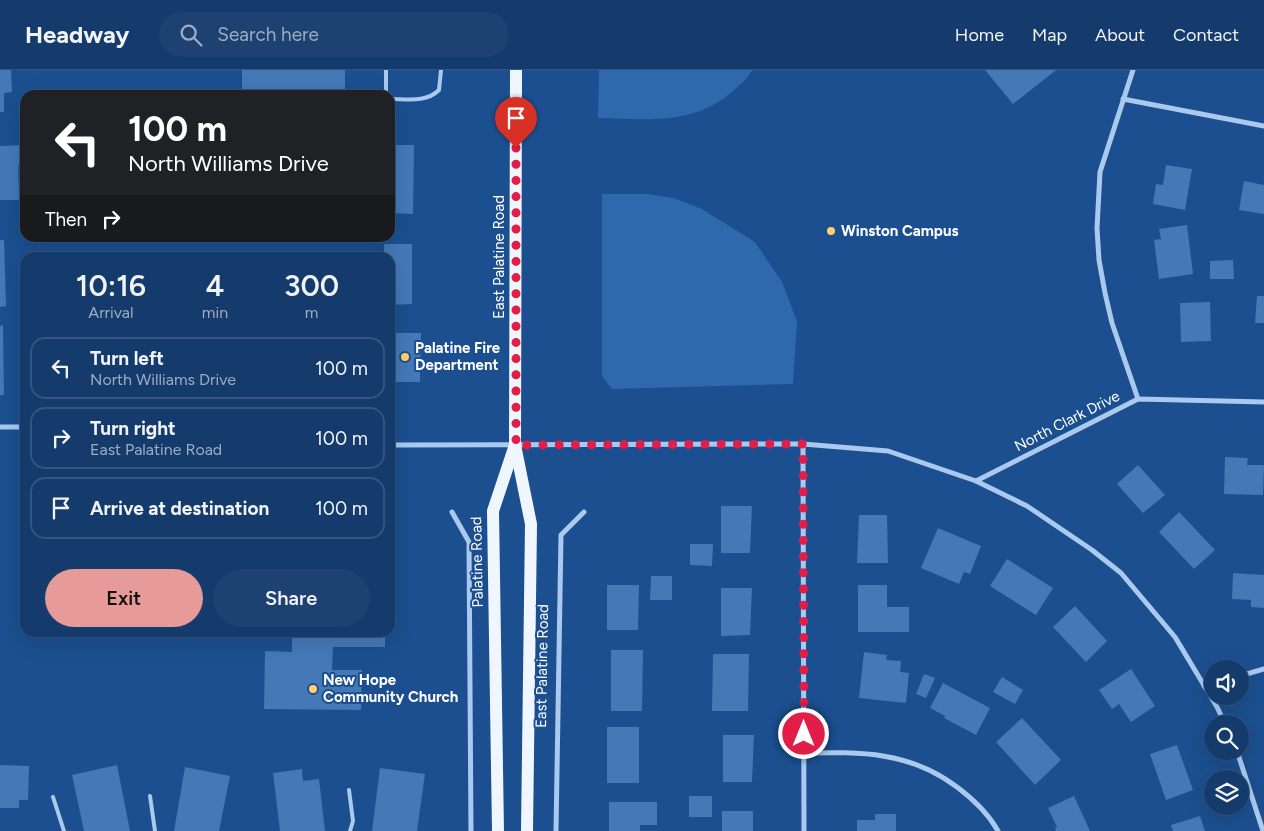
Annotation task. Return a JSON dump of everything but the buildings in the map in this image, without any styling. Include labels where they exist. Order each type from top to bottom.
[{"type":"main road","name":"East Palatine Road","points":[[516,70],[514,361],[516,445]]},
{"type":"main road","name":"Palatine Road","points":[[498,831],[493,510],[516,445]]},
{"type":"main road","points":[[516,445],[531,524],[527,831]]},
{"type":"street","points":[[1133,70],[1100,172],[1097,228],[1099,260],[1112,323],[1138,399]]},
{"type":"street","points":[[1123,99],[1264,126]]},
{"type":"street","name":"North Clark Drive","points":[[976,482],[1138,399],[1264,402]]},
{"type":"street","points":[[0,427],[20,427]]},
{"type":"street","points":[[803,444],[804,831]]},
{"type":"street","points":[[395,445],[803,444],[888,451],[976,482],[1027,506],[1092,550],[1121,573],[1175,636],[1204,686]]},
{"type":"street","name":"Palatine Road","points":[[452,512],[469,542],[471,831]]},
{"type":"street","name":"East Palatine Road","points":[[556,831],[561,535],[584,512]]},
{"type":"street","points":[[1249,673],[1264,669]]},
{"type":"street","points":[[804,754],[871,754],[903,759],[924,767],[965,793],[983,810],[998,831]]},
{"type":"street","points":[[1240,760],[1263,831]]},
{"type":"lane","points":[[386,70],[386,90]]},
{"type":"lane","points":[[395,99],[424,99],[432,96],[439,90],[442,70]]},
{"type":"lane","points":[[349,790],[353,821],[350,831]]},
{"type":"lane","points":[[150,796],[154,831]]},
{"type":"lane","points":[[53,797],[64,831]]},
{"type":"shaded area","points":[[599,70],[752,70],[734,90],[719,102],[703,110],[670,118],[634,119],[598,118]]},
{"type":"shaded area","points":[[602,194],[646,194],[674,198],[702,209],[755,242],[782,282],[797,321],[793,384],[612,389],[602,376]]},
{"type":"place","name":"Winston Campus","points":[[831,231]]},
{"type":"place","name":"Palatine Fire Department","points":[[405,357]]},
{"type":"place","name":"New Hope Community Church","points":[[313,689]]},
{"type":"route","points":[[516,148],[514,361],[516,445],[803,444],[804,734]]}]
